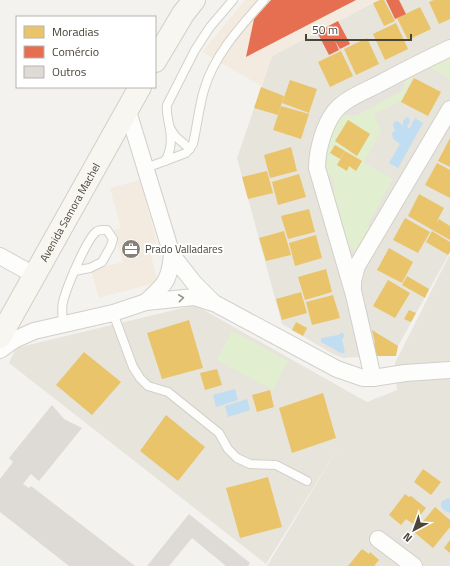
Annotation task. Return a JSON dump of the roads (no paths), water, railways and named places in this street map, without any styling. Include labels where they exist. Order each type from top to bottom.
[{"type":"main road","points":[[156,59],[182,14],[194,0]]},
{"type":"main road","name":"Avenida Samora Machel","points":[[0,337],[139,88]]},
{"type":"street","points":[[373,378],[354,295],[317,168],[317,156],[324,132],[334,111],[342,104],[450,48]]},
{"type":"street","points":[[127,108],[172,254],[194,283],[216,304]]},
{"type":"street","points":[[354,295],[354,273],[450,108]]},
{"type":"street","points":[[340,248],[343,252],[351,256],[360,256],[365,253]]},
{"type":"street","points":[[146,302],[164,285],[168,278],[172,254]]},
{"type":"street","points":[[0,256],[34,275]]},
{"type":"street","points":[[0,350],[14,340],[34,332],[63,324],[112,313],[146,302],[194,297],[216,304],[337,369],[363,378],[450,370]]},
{"type":"street","points":[[378,538],[414,566]]},
{"type":"lane","points":[[165,161],[171,147],[170,127],[166,111],[167,105],[195,50],[210,27],[233,0]]},
{"type":"lane","points":[[146,168],[186,153],[190,149],[193,144],[204,89],[210,74],[221,54],[241,26],[264,0]]},
{"type":"lane","points":[[170,127],[178,140],[190,149]]},
{"type":"lane","points":[[63,324],[63,303],[74,271],[91,238],[99,229],[107,230],[112,240],[112,246],[102,262],[90,268],[74,271]]},
{"type":"lane","points":[[112,313],[133,367],[140,378],[148,386],[168,392],[219,433],[228,449],[237,458],[250,464],[276,465],[306,481]]},
{"type":"water","points":[[407,117],[409,118],[410,122],[407,126],[409,129],[415,118],[423,123],[398,168],[389,163],[400,144],[394,140],[392,133],[395,130],[393,125],[394,122],[397,121],[403,125],[403,121]]},
{"type":"water","points":[[342,332],[345,336],[342,339],[345,353],[341,353],[321,342],[321,338],[338,335]]},
{"type":"water","points":[[235,389],[238,400],[216,407],[213,395]]},
{"type":"water","points":[[247,399],[250,410],[228,417],[225,406]]},
{"type":"water","points":[[450,498],[450,514],[442,508],[441,504],[444,500]]},
{"type":"place","name":"Prado Valladares","points":[[131,249]]}]
